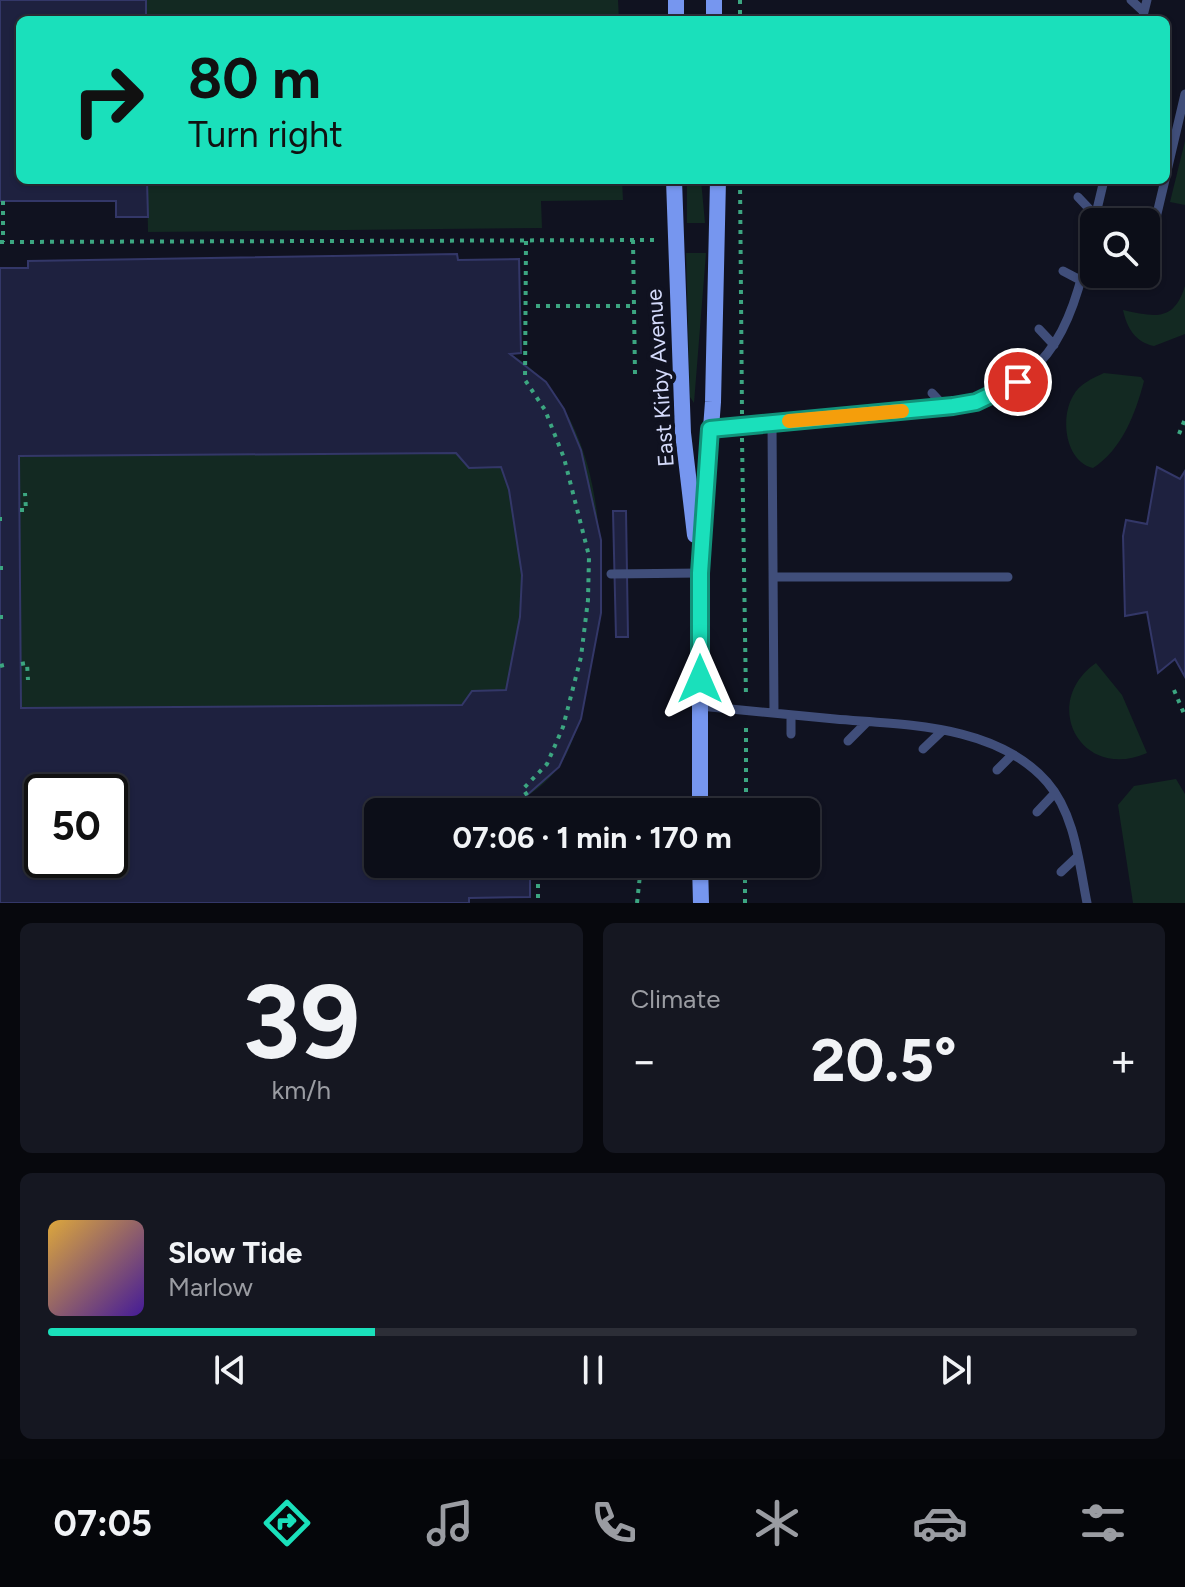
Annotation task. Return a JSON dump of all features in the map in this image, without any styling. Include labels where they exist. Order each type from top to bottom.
[{"type":"main road","name":"East Kirby Avenue","points":[[674,184],[683,433],[700,573]]},
{"type":"main road","name":"East Kirby Avenue","points":[[700,798],[700,573],[719,238],[718,184]]},
{"type":"main road","points":[[700,878],[701,903]]},
{"type":"lane","points":[[1131,0],[1143,16]]},
{"type":"lane","points":[[1143,16],[1147,0]]},
{"type":"lane","points":[[1170,156],[1185,94]]},
{"type":"lane","points":[[1098,208],[1103,184]]},
{"type":"lane","points":[[1158,208],[1163,184]]},
{"type":"lane","points":[[1078,197],[1086,208]]},
{"type":"lane","points":[[1063,271],[1080,280]]},
{"type":"lane","points":[[710,429],[976,402],[1011,386],[1042,364],[1054,345],[1080,286]]},
{"type":"lane","points":[[1039,329],[1054,345]]},
{"type":"lane","points":[[995,368],[1011,386]]},
{"type":"lane","points":[[932,393],[945,407]]},
{"type":"lane","points":[[791,408],[792,421]]},
{"type":"lane","points":[[772,423],[774,713]]},
{"type":"lane","points":[[611,574],[700,573]]},
{"type":"lane","points":[[773,577],[1008,577]]},
{"type":"lane","points":[[700,706],[942,731],[997,746],[1027,763],[1064,809],[1078,856],[1087,903]]},
{"type":"lane","points":[[791,715],[791,734]]},
{"type":"lane","points":[[848,741],[867,722]]},
{"type":"lane","points":[[923,749],[942,731]]},
{"type":"lane","points":[[997,770],[1012,755]]},
{"type":"lane","points":[[1037,812],[1054,794]]},
{"type":"lane","points":[[1061,872],[1078,856]]},
{"type":"path","points":[[740,184],[746,798]]},
{"type":"path","points":[[3,201],[2,242],[655,240]]},
{"type":"path","points":[[633,240],[635,374]]},
{"type":"path","points":[[526,241],[525,380],[545,410],[564,458],[589,556],[588,600],[581,657],[563,727],[547,764],[523,789],[529,798]]},
{"type":"path","points":[[536,306],[634,306]]},
{"type":"path","points":[[1179,434],[1185,419]]},
{"type":"path","points":[[20,510],[26,510],[25,493]]},
{"type":"path","points":[[21,664],[27,663],[28,680]]},
{"type":"path","points":[[1174,690],[1185,716]]},
{"type":"path","points":[[538,878],[538,903]]},
{"type":"path","points":[[637,903],[640,878]]},
{"type":"path","points":[[745,878],[745,903]]},
{"type":"green space","points":[[146,0],[618,0],[619,16],[146,16]]},
{"type":"green space","points":[[1185,141],[1185,205],[1170,202]]},
{"type":"green space","points":[[147,184],[622,184],[623,200],[541,201],[542,228],[148,232]]},
{"type":"green space","points":[[687,184],[701,184],[705,223],[687,223]]},
{"type":"green space","points":[[686,253],[706,253],[694,403],[690,397]]},
{"type":"green space","points":[[457,254],[458,260],[519,259],[521,353],[511,354],[544,382],[569,418],[586,460],[596,505],[600,552],[599,599],[595,644],[582,706],[566,756],[546,781],[525,798],[364,798],[364,878],[530,878],[530,897],[469,898],[469,903],[0,903],[0,268],[27,268],[28,261]]},
{"type":"green space","points":[[1185,286],[1185,334],[1154,346],[1137,338],[1123,310],[1162,314],[1175,306]]},
{"type":"green space","points":[[1104,373],[1141,377],[1144,381],[1137,405],[1120,441],[1093,468],[1076,457],[1071,448],[1067,416],[1069,405],[1079,388]]},
{"type":"green space","points":[[1096,663],[1122,695],[1147,753],[1124,759],[1103,757],[1087,748],[1075,734],[1070,717],[1071,698],[1079,680]]},
{"type":"green space","points":[[1176,779],[1185,794],[1185,903],[1133,903],[1118,805],[1134,786]]},
{"type":"building","points":[[0,0],[146,0],[146,16],[16,16],[16,184],[147,184],[148,217],[116,217],[116,201],[0,201]]},
{"type":"building","points":[[457,254],[458,260],[519,259],[521,353],[510,354],[546,382],[564,409],[581,450],[601,540],[601,613],[581,719],[559,767],[524,798],[364,798],[364,878],[530,878],[530,897],[469,898],[469,903],[0,903],[0,268],[28,268],[28,261]],"holes":[[[456,453],[469,468],[501,467],[509,490],[522,575],[520,617],[506,690],[472,691],[462,705],[21,708],[19,456]]]},
{"type":"building","points":[[1157,467],[1180,479],[1185,471],[1185,677],[1175,659],[1158,673],[1147,612],[1125,616],[1123,536],[1126,520],[1147,524]]},
{"type":"building","points":[[613,511],[626,511],[628,637],[616,637]]},
{"type":"slow traffic","points":[[789,421],[902,411]]},
{"type":"route","points":[[700,679],[700,573],[710,429],[953,406],[976,402],[1018,382]]}]
